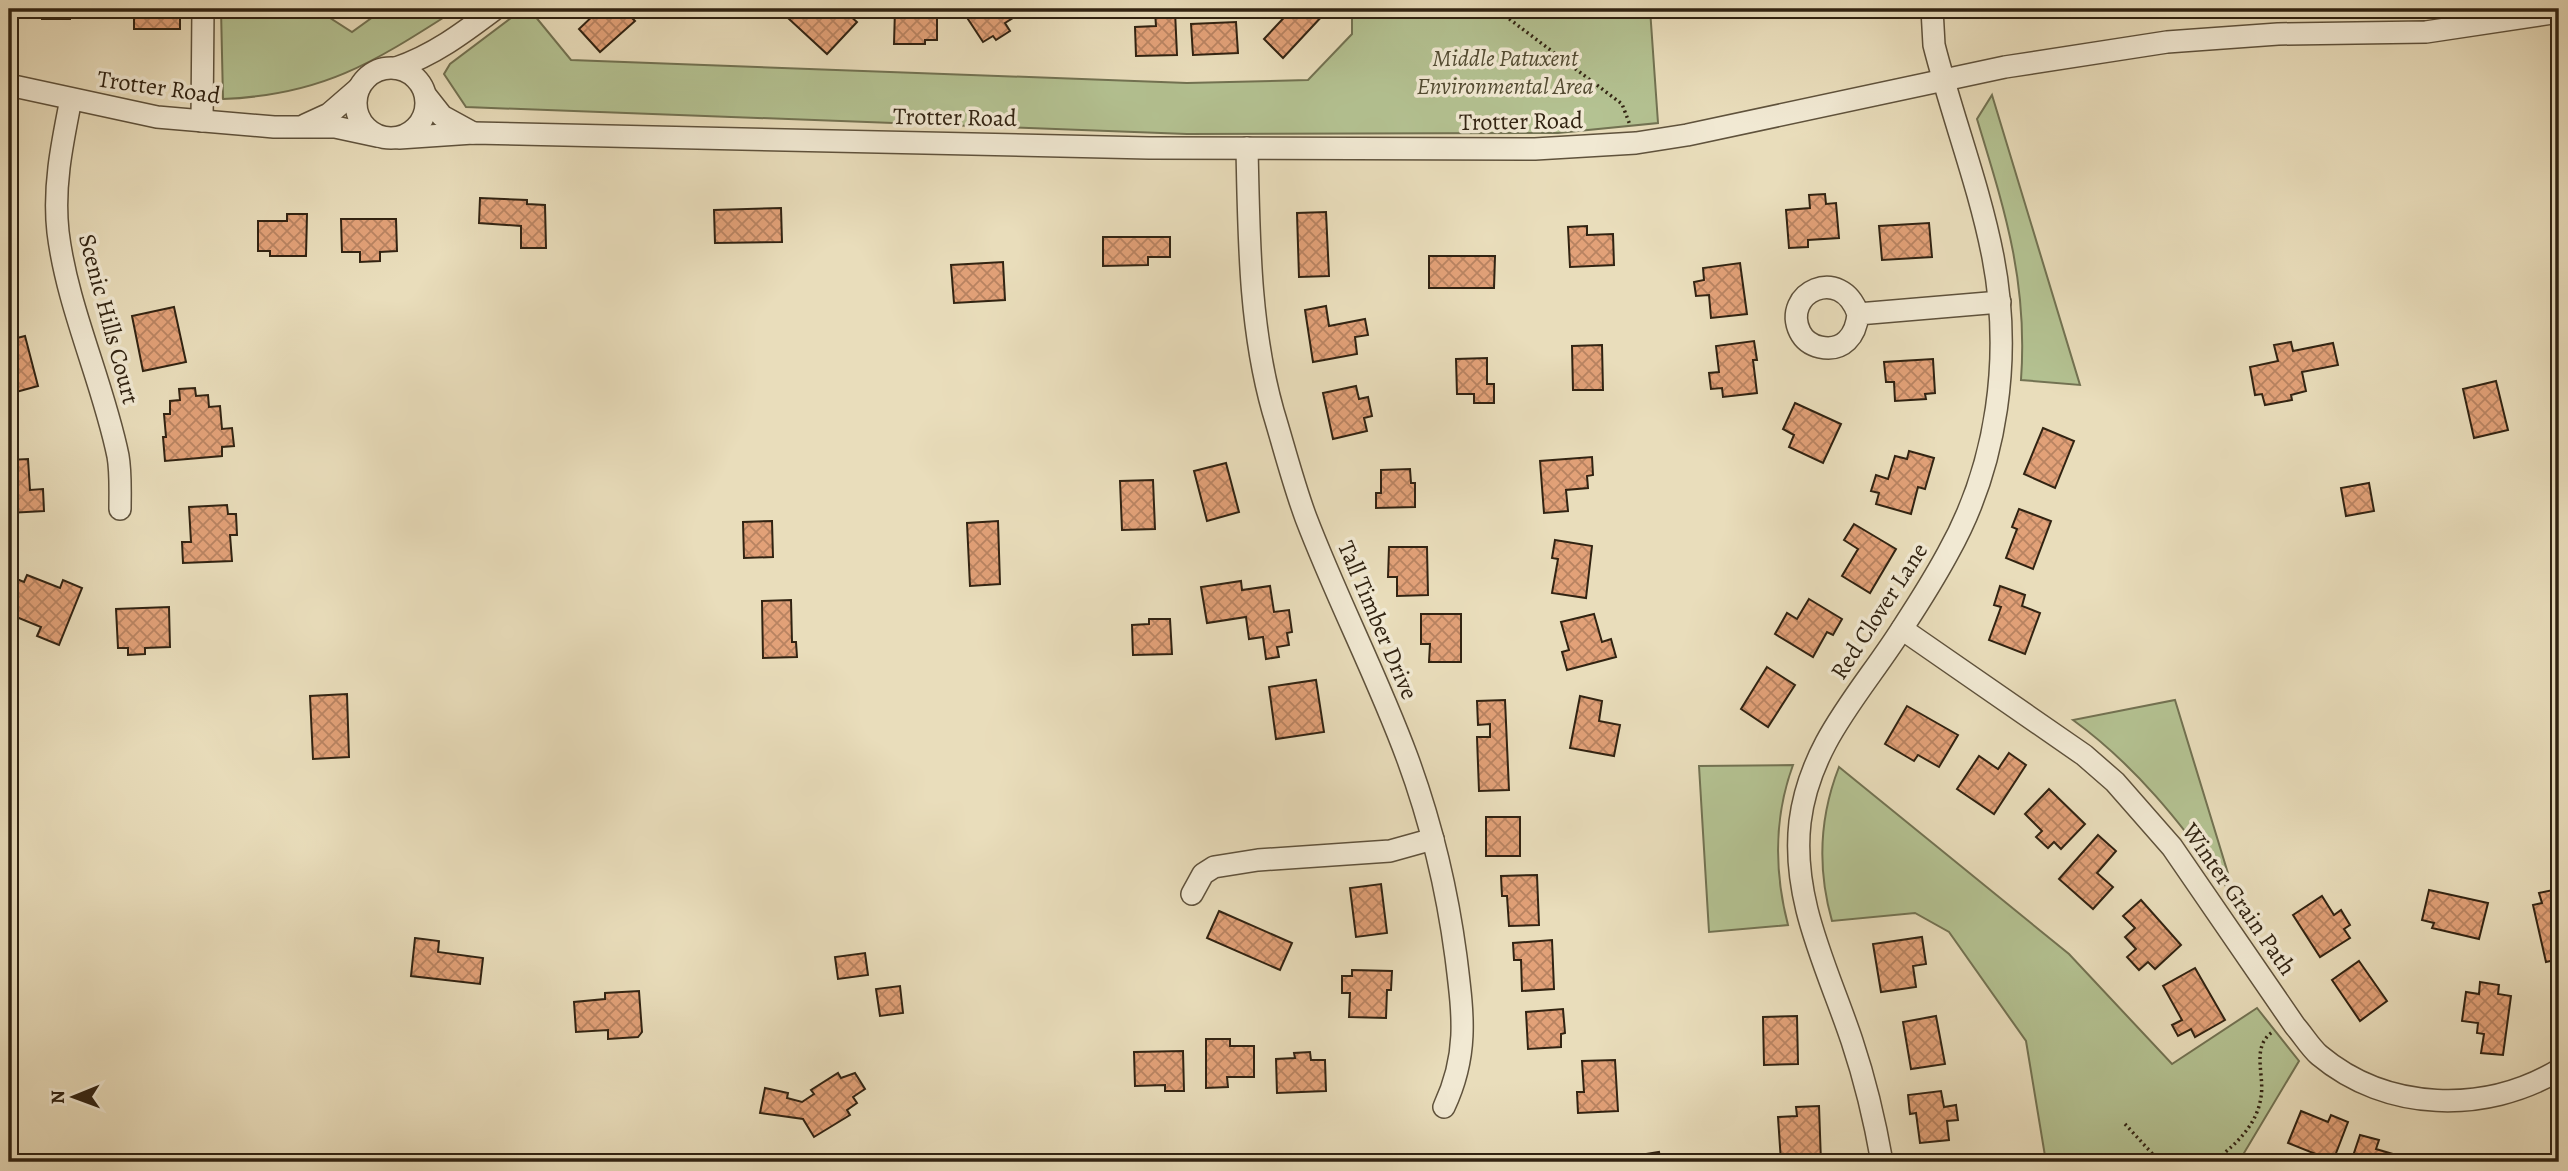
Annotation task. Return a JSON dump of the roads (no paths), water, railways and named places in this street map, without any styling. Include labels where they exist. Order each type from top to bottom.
[{"type":"street","points":[[202,121],[203,9]]},
{"type":"street","points":[[452,41],[436,61],[426,94],[426,111],[421,123],[411,133],[388,139],[377,136],[360,121],[356,99],[359,88],[374,72],[421,59],[452,41],[495,9]]},
{"type":"street","name":"Red Clover Lane","points":[[1882,1162],[1853,1043],[1806,912],[1798,851],[1805,797],[1820,752],[1838,720],[1902,628],[1949,551],[1970,508],[1982,471],[1999,390],[2000,302],[1993,257],[1934,44],[1931,9]]},
{"type":"street","name":"Trotter Road","points":[[399,138],[472,133],[1247,148],[1535,149],[1636,143],[1737,125],[2005,67],[2179,41],[2278,34],[2426,32],[2559,12]]},
{"type":"street","points":[[396,68],[413,75],[426,94]]},
{"type":"street","name":"Trotter Road","points":[[9,85],[157,117],[274,128],[335,127],[377,136]]},
{"type":"street","name":"Trotter Road","points":[[303,126],[329,114],[359,88]]},
{"type":"street","name":"Trotter Road","points":[[426,94],[442,116],[472,133]]},
{"type":"street","name":"Scenic Hills Court","points":[[71,99],[57,167],[56,204],[59,234],[65,268],[118,458],[120,509]]},
{"type":"street","name":"Tall Timber Drive","points":[[1247,148],[1254,304],[1272,408],[1306,517],[1407,756],[1445,886],[1454,940],[1463,1033],[1455,1083],[1444,1107]]},
{"type":"street","points":[[1858,314],[2000,302]]},
{"type":"street","name":"Winter Grain Path","points":[[1902,628],[2084,755],[2115,782],[2180,858],[2291,1020],[2318,1054],[2370,1086],[2397,1095],[2449,1101],[2481,1099],[2511,1093],[2539,1082],[2559,1070]]},
{"type":"street","points":[[1192,894],[1203,874],[1214,867],[1271,859],[1390,851],[1433,839]]},
{"type":"park label","name":"Middle Patuxent Environmental Area","points":[[1505,72]]}]
